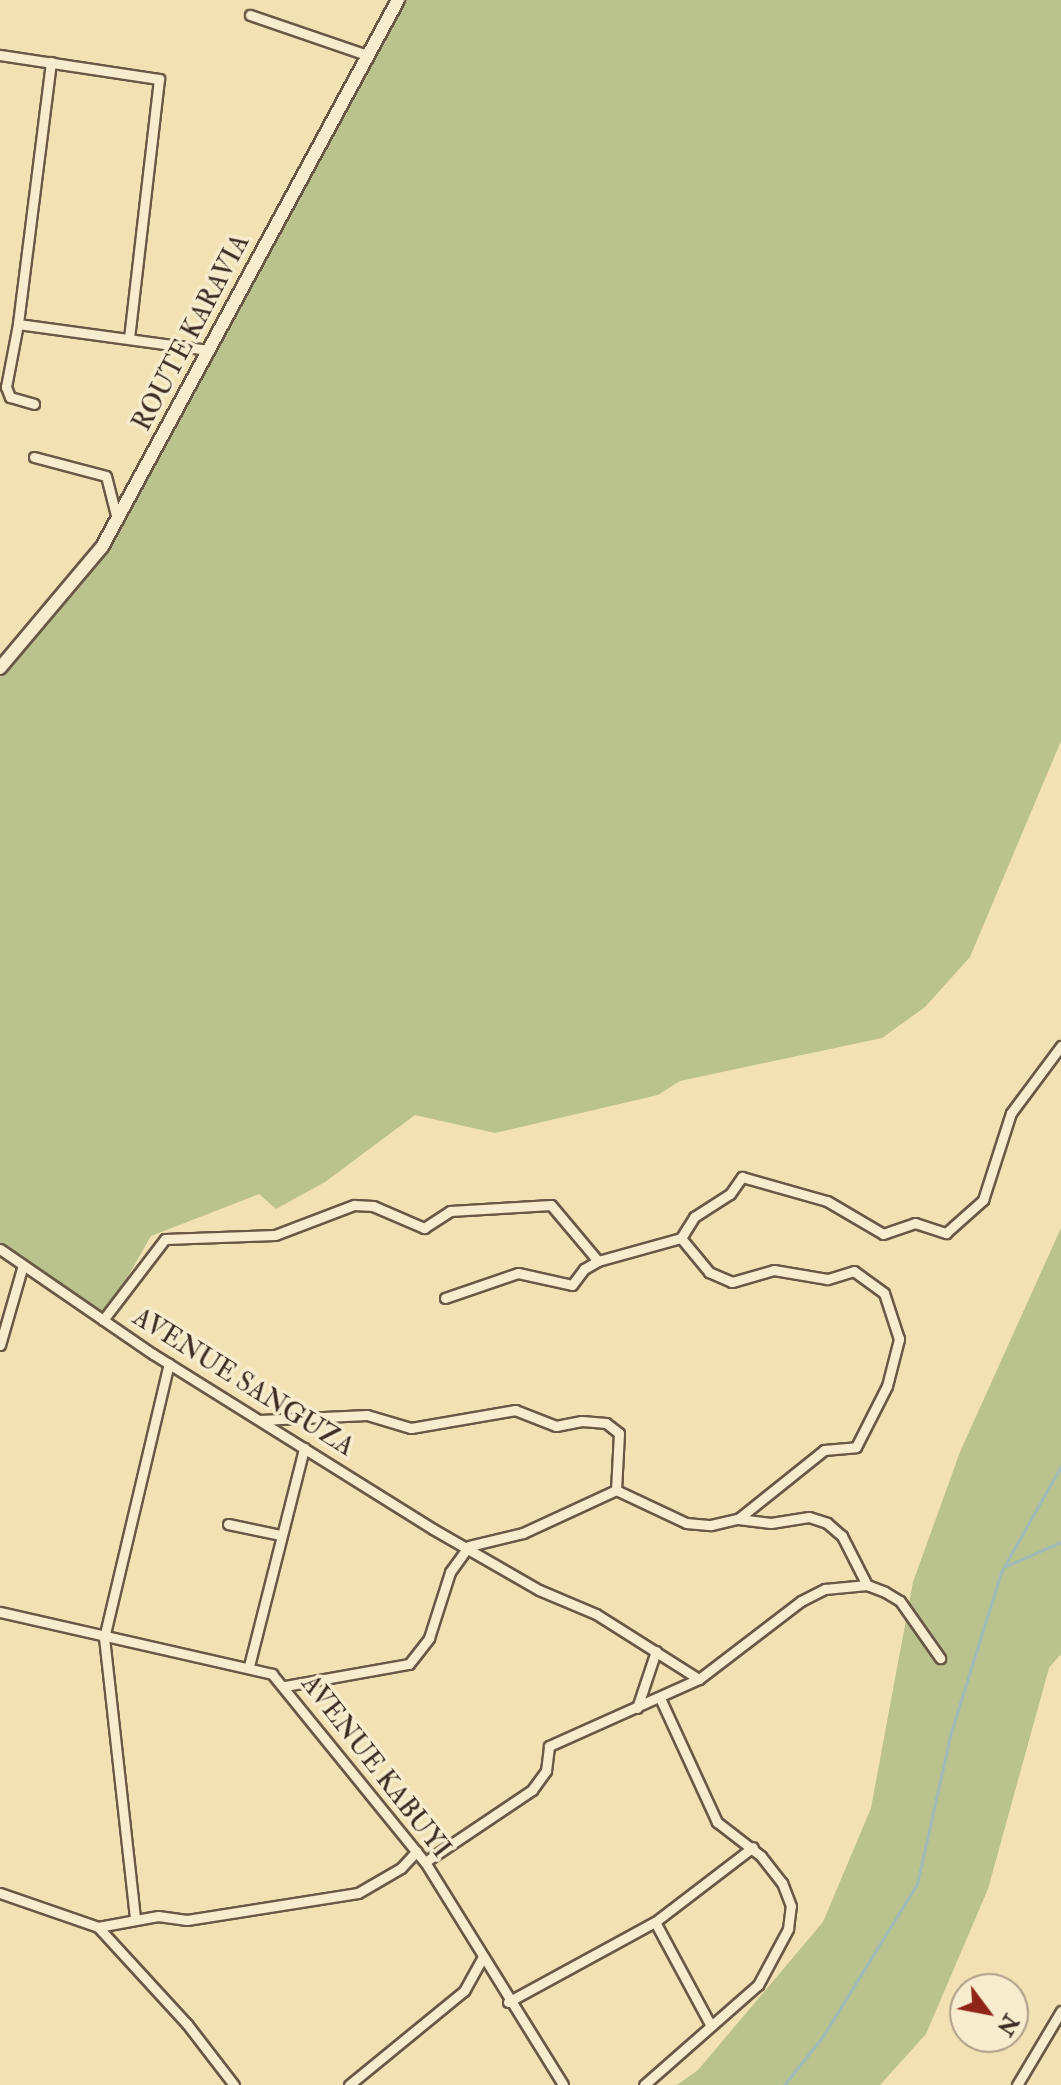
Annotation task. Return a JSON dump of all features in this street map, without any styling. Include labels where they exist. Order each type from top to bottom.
[{"type":"street","name":"ROUTE KARAVIA","points":[[0,668],[83,575],[117,519],[398,0]]},
{"type":"street","points":[[250,15],[367,55]]},
{"type":"street","points":[[0,55],[159,79],[129,338]]},
{"type":"street","points":[[34,404],[10,397],[6,387],[18,324],[51,62]]},
{"type":"street","points":[[18,324],[208,350]]},
{"type":"street","points":[[34,457],[106,476],[117,519]]},
{"type":"street","points":[[445,1298],[518,1273],[568,1287],[598,1261],[681,1238],[702,1209],[730,1194],[742,1177],[750,1176],[827,1201],[883,1234],[915,1223],[946,1233],[983,1200],[1011,1113],[1061,1046]]},
{"type":"street","points":[[103,1320],[165,1239],[275,1235],[354,1205],[373,1206],[424,1228],[450,1211],[551,1205],[598,1261]]},
{"type":"street","points":[[681,1238],[709,1272],[732,1282],[774,1270],[827,1279],[854,1271],[884,1293],[900,1331],[887,1386],[856,1447],[824,1450],[738,1519]]},
{"type":"street","name":"AVENUE SANGUZA","points":[[0,1249],[169,1364],[258,1420],[699,1679]]},
{"type":"street","points":[[0,1345],[2,1328],[23,1265]]},
{"type":"street","points":[[135,1918],[104,1638],[169,1364]]},
{"type":"street","points":[[258,1420],[367,1415],[418,1428],[515,1410],[556,1426],[582,1421],[606,1423],[619,1433],[616,1490]]},
{"type":"street","points":[[249,1666],[304,1448]]},
{"type":"street","points":[[616,1490],[686,1523],[738,1519],[771,1523],[809,1517],[827,1523],[842,1536],[867,1585]]},
{"type":"street","points":[[285,1686],[409,1664],[429,1638],[450,1572],[469,1546],[523,1533],[616,1490]]},
{"type":"street","points":[[228,1524],[280,1535]]},
{"type":"street","points":[[425,1862],[543,1780],[549,1746],[661,1700],[699,1679],[801,1601],[825,1589],[867,1585],[900,1601],[940,1658]]},
{"type":"street","name":"AVENUE KABUYI","points":[[0,1612],[104,1638],[249,1666],[285,1686],[425,1862],[508,2002],[563,2085]]},
{"type":"street","points":[[637,1708],[656,1651]]},
{"type":"street","points":[[644,2085],[758,1985],[788,1929],[791,1906],[782,1883],[753,1847],[717,1822],[661,1700]]},
{"type":"street","points":[[508,2002],[655,1922],[753,1847]]},
{"type":"street","points":[[98,1927],[135,1918],[187,1920],[358,1893],[381,1882],[417,1851]]},
{"type":"street","points":[[0,1893],[98,1927],[187,2024],[234,2085]]},
{"type":"street","points":[[655,1922],[711,2026]]},
{"type":"street","points":[[349,2085],[464,1991],[482,1958]]},
{"type":"street","points":[[1017,2085],[1061,2011]]},
{"type":"green space","points":[[403,0],[1061,0],[1061,741],[970,957],[925,1007],[882,1038],[680,1081],[658,1095],[495,1133],[415,1115],[325,1182],[276,1209],[259,1194],[151,1236],[103,1320],[0,1249],[0,677],[103,552]]},
{"type":"green space","points":[[1061,1228],[1061,1654],[1049,1668],[988,1889],[952,1973],[949,1973],[949,1980],[926,2034],[880,2085],[677,2085],[698,2070],[823,1922],[871,1808],[913,1582],[960,1452]]},
{"type":"waterway","points":[[784,2085],[823,2036],[917,1884],[951,1732],[1001,1572],[1061,1466]]},
{"type":"waterway","points":[[1006,1566],[1061,1542]]}]
